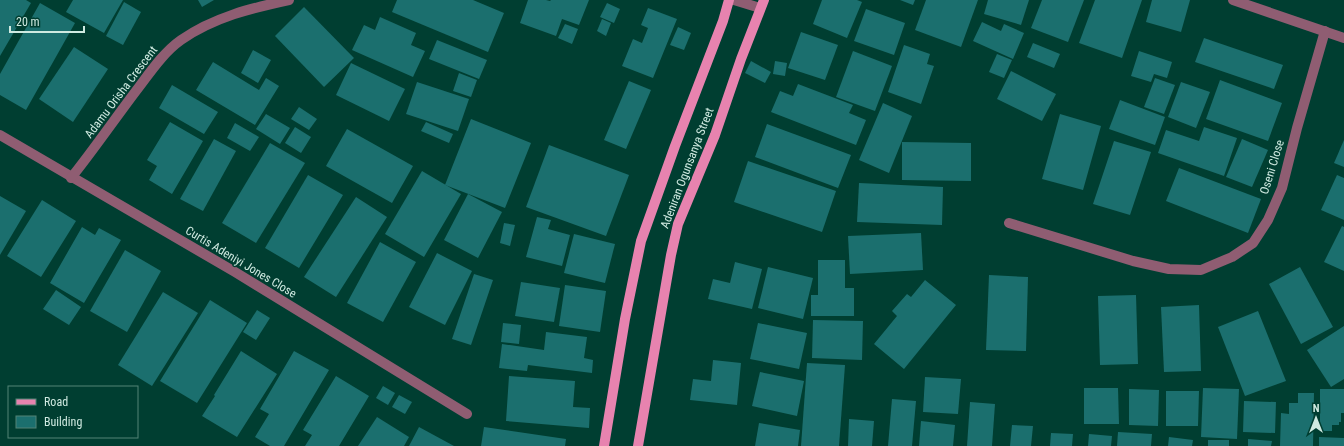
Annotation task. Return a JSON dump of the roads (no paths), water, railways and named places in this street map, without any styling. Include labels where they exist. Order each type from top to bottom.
[{"type":"main road","name":"Adeniran Ogunsanya Street","points":[[604,446],[625,319],[641,241],[672,154],[723,22],[729,0]]},
{"type":"main road","name":"Adeniran Ogunsanya Street","points":[[638,446],[671,255],[678,224],[715,135],[740,59],[750,39],[762,4]]},
{"type":"street","name":"Adamu Orisha Crescent","points":[[71,178],[97,146],[154,67],[181,40],[211,23],[246,10],[290,0]]},
{"type":"street","points":[[734,0],[762,4]]},
{"type":"street","points":[[1233,0],[1344,38]]},
{"type":"street","name":"Oseni Close","points":[[1009,223],[1126,259],[1168,269],[1202,270],[1232,257],[1253,243],[1268,220],[1282,188],[1297,128],[1326,31]]},
{"type":"street","name":"Curtis Adeniyi Jones Close","points":[[0,135],[71,178],[235,272],[467,414]]}]
